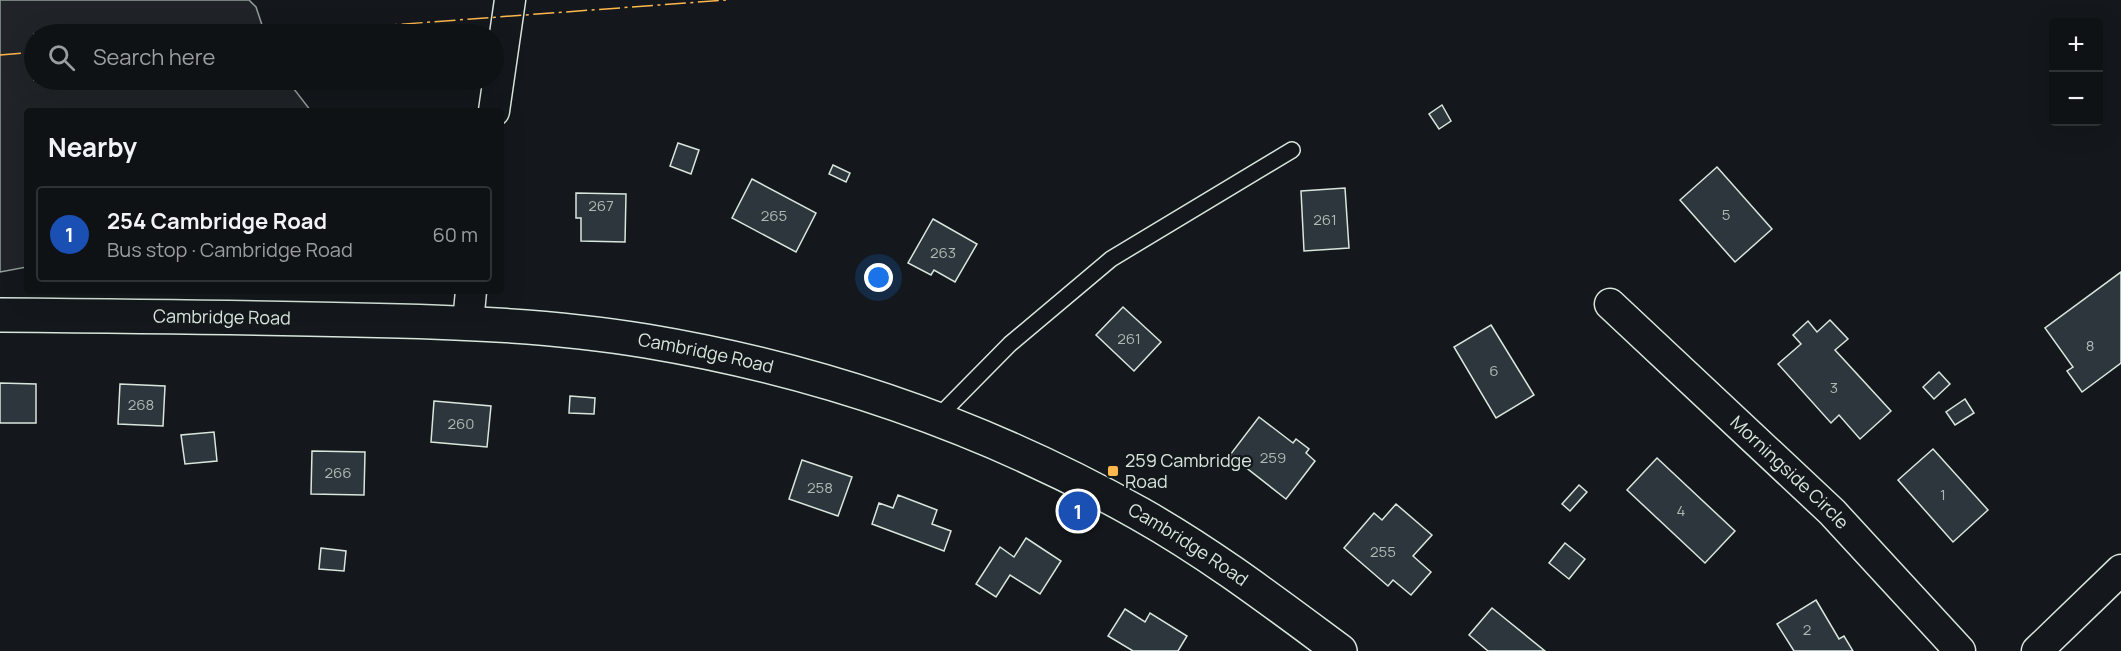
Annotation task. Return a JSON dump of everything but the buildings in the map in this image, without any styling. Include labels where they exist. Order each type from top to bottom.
[{"type":"highway","name":"Cambridge Road","points":[[0,315],[468,323],[588,333],[705,351],[843,386],[937,418],[1033,460],[1143,516],[1222,566],[1340,651]]},
{"type":"street","points":[[504,42],[510,0]]},
{"type":"street","points":[[494,108],[497,90]]},
{"type":"street","points":[[468,323],[471,294]]},
{"type":"street","name":"Morningside Circle","points":[[1610,304],[1832,512],[1960,651]]},
{"type":"street","points":[[2037,651],[2121,570]]},
{"type":"lane","points":[[937,418],[1010,344],[1111,259],[1292,150]]},
{"type":"shaded area","points":[[0,0],[249,0],[256,7],[262,24],[24,24],[24,90],[295,90],[309,108],[24,108],[24,268],[0,272]]},
{"type":"power","points":[[404,24],[726,0]]},
{"type":"power","points":[[0,55],[24,53]]},
{"type":"place","name":"259 Cambridge Road","points":[[1113,471]]},
{"type":"place","name":"254 Cambridge Road","points":[[1078,511]]}]
